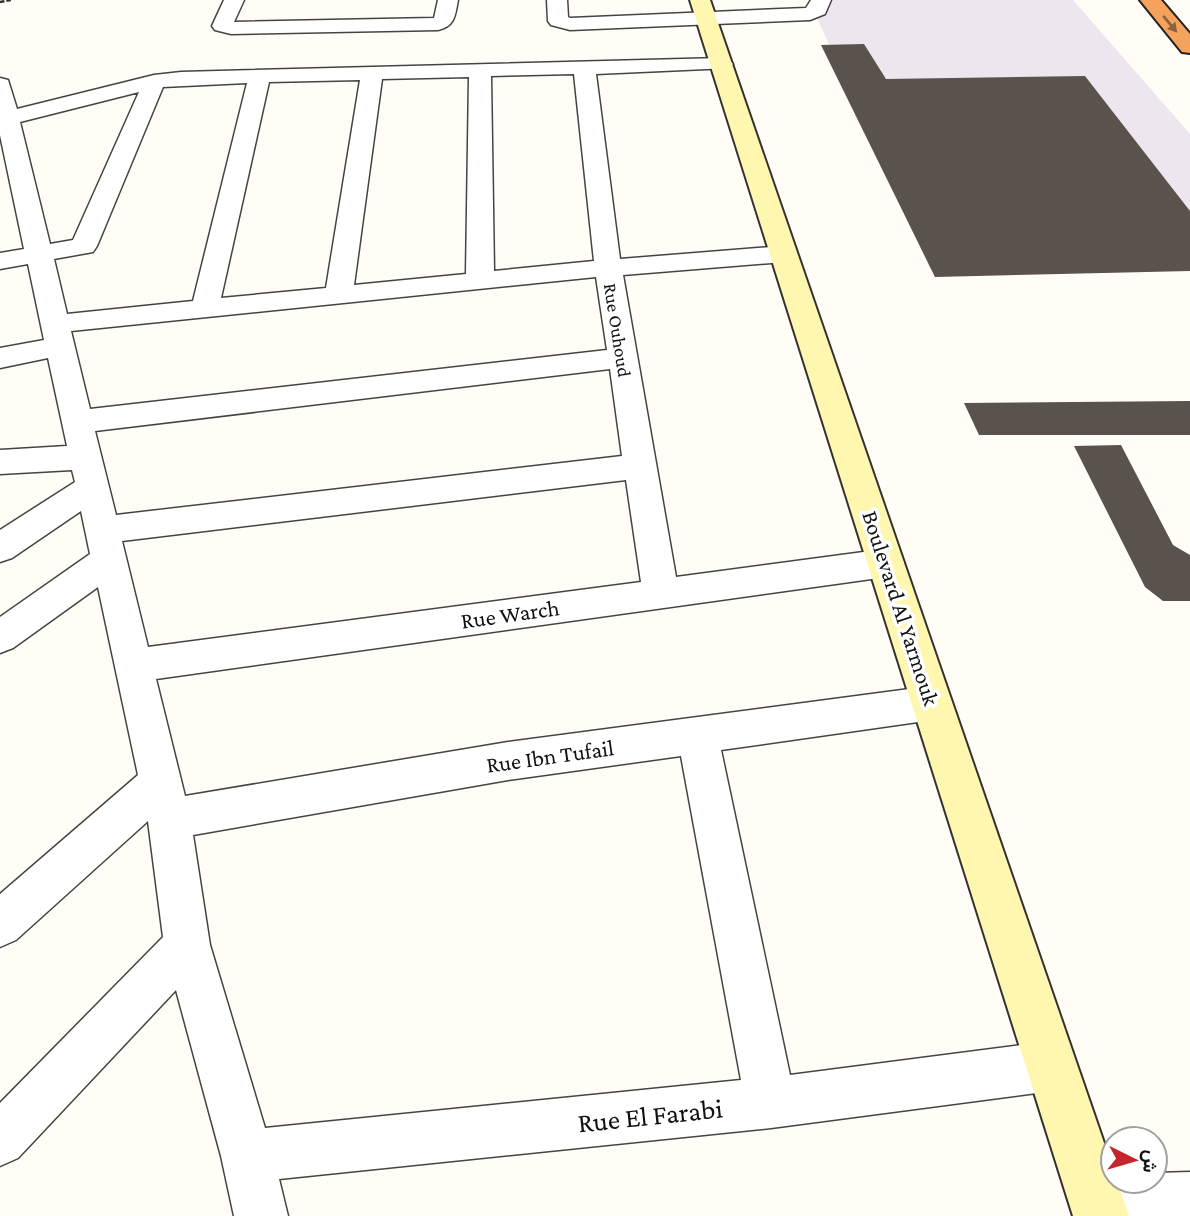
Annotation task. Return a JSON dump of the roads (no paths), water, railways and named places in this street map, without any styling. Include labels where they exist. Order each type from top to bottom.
[{"type":"highway","points":[[1150,0],[1190,47]]},
{"type":"street","points":[[234,0],[222,26],[231,29],[331,17],[438,24],[444,20],[448,0]]},
{"type":"street","points":[[557,0],[558,21],[564,23],[703,9],[810,14],[818,10],[821,0]]},
{"type":"street","name":"Boulevard Al Yarmouk","points":[[703,9],[1098,1208]]},
{"type":"street","points":[[261,1216],[247,1156],[187,945],[165,800],[39,254],[10,171],[3,101],[181,78],[722,64]]},
{"type":"street","name":"Rue Ouhoud","points":[[584,67],[608,268],[661,593]]},
{"type":"street","points":[[480,69],[480,281]]},
{"type":"street","points":[[339,295],[372,72]]},
{"type":"street","points":[[205,309],[260,75]]},
{"type":"street","points":[[0,261],[84,246],[154,82]]},
{"type":"street","points":[[0,358],[57,335],[205,309],[608,268],[784,254]]},
{"type":"street","points":[[0,462],[85,455],[622,358]]},
{"type":"street","points":[[0,548],[85,455]]},
{"type":"street","points":[[0,638],[106,545],[640,466]]},
{"type":"street","name":"Rue Warch","points":[[134,666],[886,563]]},
{"type":"street","name":"Rue Ibn Tufail","points":[[165,800],[508,761],[932,704]]},
{"type":"street","points":[[697,734],[771,1103]]},
{"type":"street","points":[[0,924],[165,800]]},
{"type":"street","points":[[0,1140],[187,945]]},
{"type":"street","name":"Rue El Farabi","points":[[247,1156],[771,1103],[1052,1066]]},
{"type":"street","points":[[1098,1208],[1190,1199]]}]
